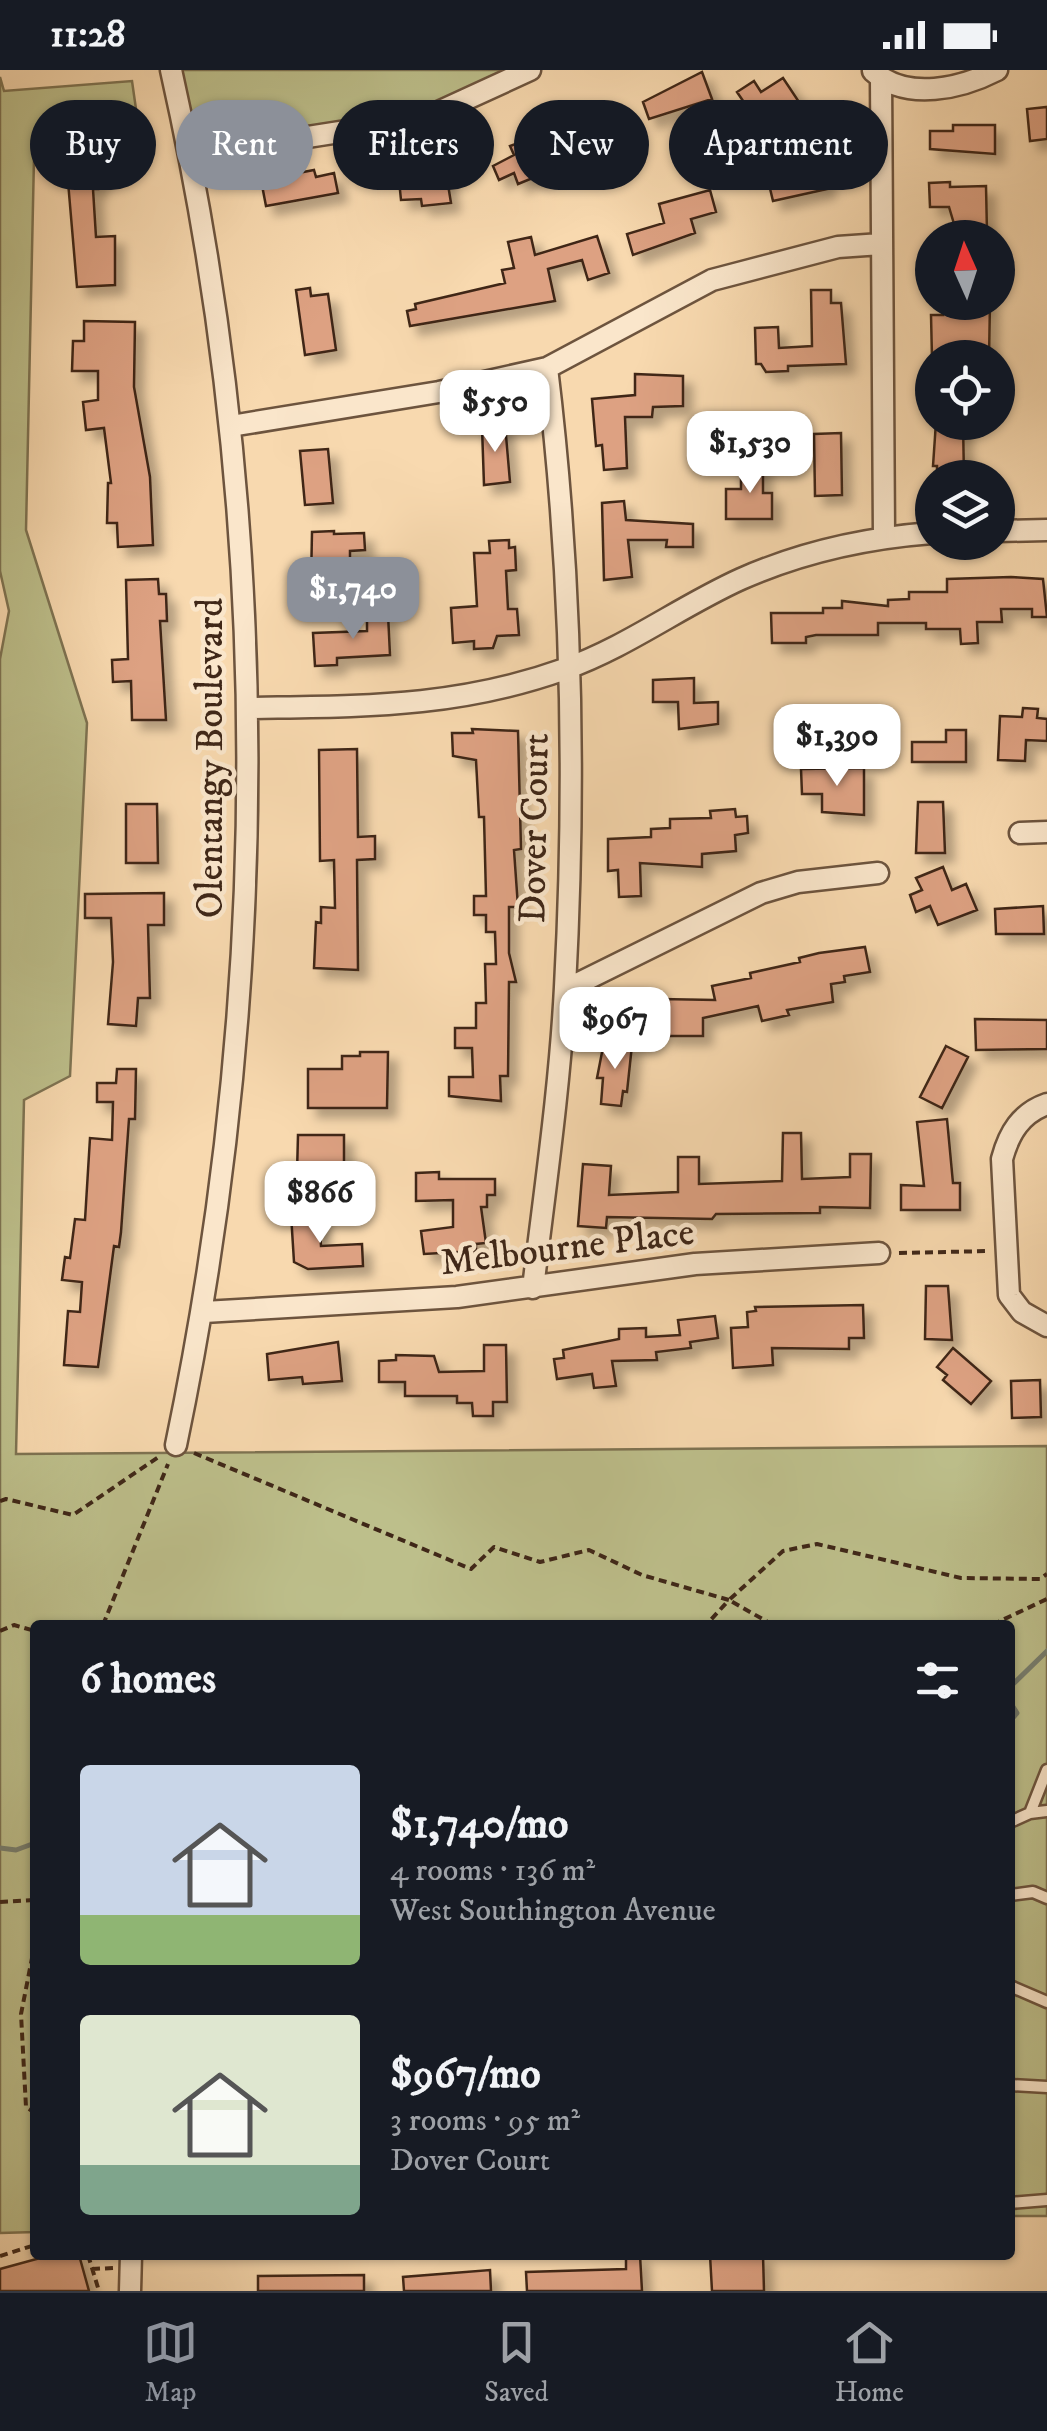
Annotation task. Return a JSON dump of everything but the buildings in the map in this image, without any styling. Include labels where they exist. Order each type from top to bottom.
[{"type":"street","name":"Olentangy Boulevard","points":[[171,70],[178,100]]},
{"type":"street","points":[[313,136],[424,119],[530,70]]},
{"type":"street","points":[[884,536],[882,244],[876,74],[926,89],[967,86],[997,70]]},
{"type":"street","name":"Olentangy Boulevard","points":[[176,1445],[204,1312],[242,990],[250,708],[231,426],[195,190]]},
{"type":"street","points":[[231,426],[439,392],[546,368],[712,280],[838,247],[882,244]]},
{"type":"street","name":"Dover Court","points":[[533,1288],[565,990],[570,667],[561,506],[546,368]]},
{"type":"street","points":[[1015,531],[1047,530]]},
{"type":"street","points":[[250,708],[405,706],[458,699],[570,667],[743,578],[823,550],[884,536],[915,534]]},
{"type":"street","points":[[1020,832],[1047,832]]},
{"type":"street","points":[[565,990],[761,893],[798,882],[878,873]]},
{"type":"street","points":[[1047,1104],[1020,1120],[1008,1138],[1002,1159],[1009,1295],[1022,1312],[1047,1326]]},
{"type":"street","name":"Melbourne Place","points":[[204,1312],[332,1306],[533,1288],[777,1256],[879,1253]]},
{"type":"street","points":[[130,2291],[131,2260]]},
{"type":"lane","points":[[1030,1813],[1047,1770]]},
{"type":"lane","points":[[1015,1820],[1047,1811]]},
{"type":"lane","points":[[1015,1894],[1033,1892],[1047,1898]]},
{"type":"lane","points":[[1015,1988],[1047,2002]]},
{"type":"lane","points":[[1015,2085],[1047,2086]]},
{"type":"lane","points":[[1015,2203],[1047,2200]]},
{"type":"path","points":[[879,1253],[1004,1251]]},
{"type":"path","points":[[0,1502],[6,1498],[74,1515],[176,1445]]},
{"type":"path","points":[[176,1445],[471,1569],[494,1547],[540,1562],[590,1550],[642,1575],[728,1600],[764,1620]]},
{"type":"path","points":[[105,1620],[176,1445]]},
{"type":"path","points":[[710,1620],[783,1551],[817,1544],[961,1578],[1040,1578],[1047,1574]]},
{"type":"path","points":[[1002,1620],[1047,1600]]},
{"type":"path","points":[[0,1631],[14,1626],[30,1629]]},
{"type":"path","points":[[0,1902],[30,1900]]},
{"type":"path","points":[[30,1970],[22,2014],[26,2107],[30,2109]]},
{"type":"path","points":[[0,2256],[30,2247]]},
{"type":"path","points":[[90,2260],[99,2291]]},
{"type":"green space","points":[[171,70],[530,70],[464,100],[333,100],[333,136],[313,139],[313,100],[178,100]]},
{"type":"green space","points":[[0,77],[4,91],[132,81],[135,100],[30,100],[30,190],[33,190],[26,530],[87,723],[70,1076],[24,1100],[16,1454],[1047,1446],[1047,2216],[1015,2216],[1015,1620],[30,1620],[30,2232],[0,2233],[0,659],[9,611],[0,571]]},
{"type":"waterway","points":[[1015,1682],[1047,1651]]},
{"type":"waterway","points":[[1015,1710],[1015,1715]]},
{"type":"waterway","points":[[0,1848],[16,1850],[30,1845]]}]
